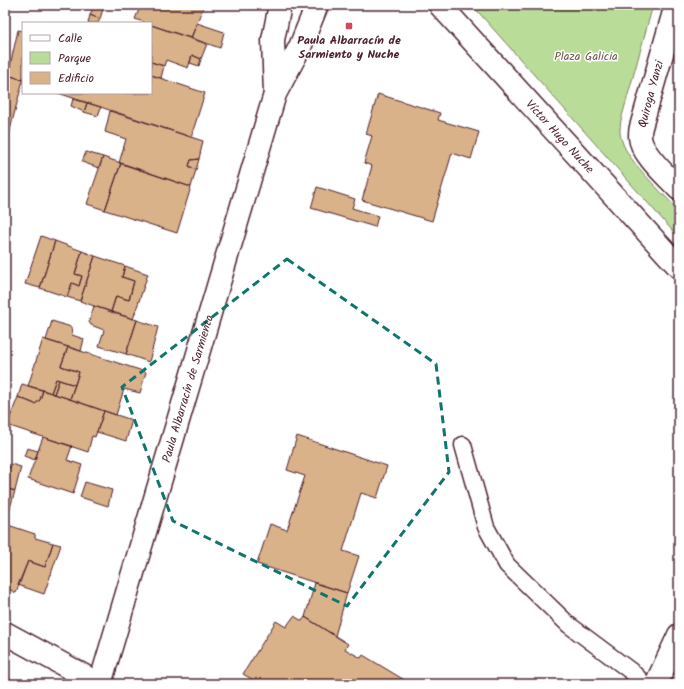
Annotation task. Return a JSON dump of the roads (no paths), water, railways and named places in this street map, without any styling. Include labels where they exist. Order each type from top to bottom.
[{"type":"main road","name":"Paula Albarracín de Sarmiento","points":[[275,94],[274,40],[280,5]]},
{"type":"main road","name":"Paula Albarracín de Sarmiento","points":[[100,684],[275,94],[300,47],[317,5]]},
{"type":"main road","name":"Víctor Hugo Nuche","points":[[440,5],[679,267]]},
{"type":"main road","name":"Quiroga Yanzi","points":[[676,5],[641,127],[640,137],[642,144],[652,160],[679,189]]},
{"type":"main road","points":[[5,634],[100,684]]},
{"type":"main road","points":[[656,684],[679,635]]},
{"type":"lane","points":[[462,445],[486,527],[507,565],[569,625],[632,672],[644,684]]},
{"type":"place","name":"Paula Albarracín de Sarmiento y Nuche","points":[[349,26]]},
{"type":"park label","name":"Plaza Galicia","points":[[586,56]]}]
